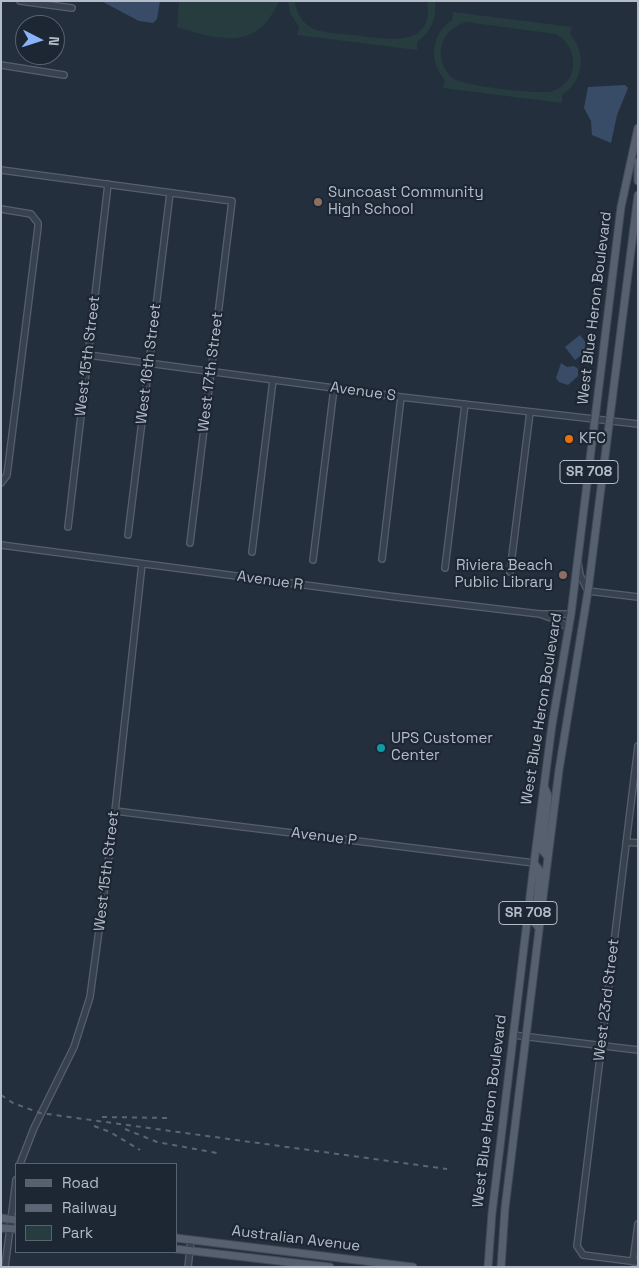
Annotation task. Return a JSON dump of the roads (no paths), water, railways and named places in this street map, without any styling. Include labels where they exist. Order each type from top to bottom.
[{"type":"main road","name":"West Blue Heron Boulevard","points":[[488,1267],[492,1213],[544,785],[571,614],[621,207],[638,128]]},
{"type":"main road","points":[[638,162],[638,181]]},
{"type":"main road","name":"West Blue Heron Boulevard","points":[[502,1267],[505,1208],[559,770],[588,591],[638,195]]},
{"type":"main road","points":[[544,785],[548,796],[542,850],[548,857]]},
{"type":"main road","points":[[534,863],[540,871],[535,923],[539,928]]},
{"type":"main road","points":[[1,1218],[13,1219]]},
{"type":"main road","name":"Australian Avenue","points":[[178,1238],[414,1267]]},
{"type":"main road","name":"Australian Avenue","points":[[178,1249],[330,1267]]},
{"type":"street","points":[[20,1],[72,8]]},
{"type":"street","points":[[1,65],[64,75]]},
{"type":"street","points":[[1,170],[170,193]]},
{"type":"street","name":"West 15th Street","points":[[68,527],[108,184]]},
{"type":"street","name":"West 17th Street","points":[[170,193],[232,201],[190,543]]},
{"type":"street","name":"West 16th Street","points":[[128,535],[170,193]]},
{"type":"street","points":[[1,209],[27,213],[34,216],[38,223],[8,475],[2,482]]},
{"type":"street","name":"Avenue S","points":[[88,355],[402,397],[638,424]]},
{"type":"street","points":[[252,552],[273,380]]},
{"type":"street","points":[[313,560],[334,388]]},
{"type":"street","points":[[382,559],[402,397]]},
{"type":"street","points":[[445,568],[465,404]]},
{"type":"street","points":[[510,572],[530,412]]},
{"type":"street","name":"Avenue R","points":[[1,545],[540,614],[571,614]]},
{"type":"street","points":[[578,561],[580,575],[588,591],[638,597]]},
{"type":"street","name":"West 15th Street","points":[[20,1163],[34,1128],[74,1047],[88,1003],[94,974],[142,564]]},
{"type":"street","name":"Avenue R","points":[[540,614],[559,621],[569,629]]},
{"type":"street","name":"West 23rd Street","points":[[636,1262],[583,1255],[579,1253],[577,1246],[638,746]]},
{"type":"street","name":"Avenue P","points":[[114,811],[534,863]]},
{"type":"street","points":[[626,842],[638,843]]},
{"type":"street","points":[[513,1036],[638,1050]]},
{"type":"street","points":[[5,1267],[15,1193]]},
{"type":"street","points":[[636,1262],[638,1224]]},
{"type":"street","points":[[188,1267],[191,1240]]},
{"type":"water","points":[[101,1],[160,1],[157,19],[153,23],[139,21]]},
{"type":"water","points":[[625,85],[628,88],[617,115],[611,143],[592,135],[591,121],[584,108],[588,87]]},
{"type":"water","points":[[580,335],[590,348],[575,360],[565,347]]},
{"type":"water","points":[[561,363],[567,367],[574,366],[578,369],[578,376],[568,385],[559,382],[556,378]]},
{"type":"railway","points":[[1,1095],[13,1103],[40,1113],[447,1169]]},
{"type":"railway","points":[[102,1117],[169,1118]]},
{"type":"railway","points":[[94,1126],[110,1132],[140,1150]]},
{"type":"railway","points":[[125,1129],[157,1142],[217,1153]]},
{"type":"place","name":"Suncoast Community High School","points":[[318,202]]},
{"type":"place","name":"KFC","points":[[569,439]]},
{"type":"place","name":"Riviera Beach Public Library","points":[[563,575]]},
{"type":"place","name":"UPS Customer Center","points":[[381,748]]}]
